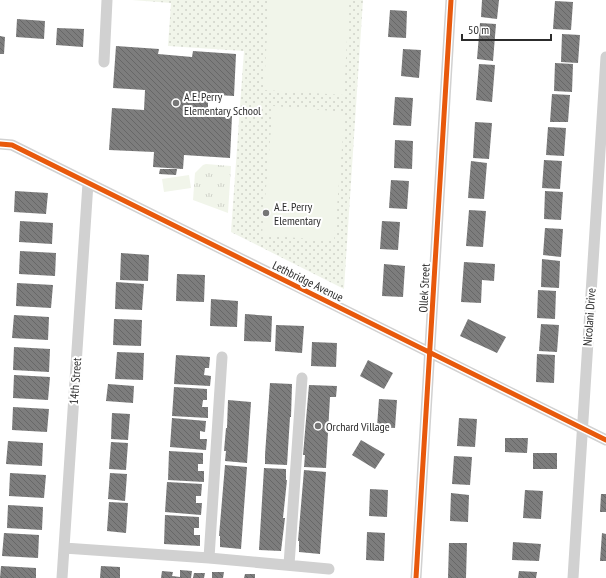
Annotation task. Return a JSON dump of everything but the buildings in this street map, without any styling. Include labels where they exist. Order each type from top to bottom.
[{"type":"street","points":[[104,62],[107,0]]},
{"type":"street","name":"Ollek Street","points":[[416,578],[451,0]]},
{"type":"street","name":"Nicolani Drive","points":[[573,578],[582,428],[602,189],[606,57]]},
{"type":"street","name":"Lethbridge Avenue","points":[[0,144],[12,145],[606,440]]},
{"type":"street","name":"14th Street","points":[[62,578],[88,183]]},
{"type":"street","points":[[209,558],[222,357]]},
{"type":"street","points":[[289,565],[302,378]]},
{"type":"street","points":[[64,548],[209,558],[329,569]]},
{"type":"green space","points":[[132,0],[363,0],[344,289],[231,232],[244,51],[168,46],[171,3]]},
{"type":"green space","points":[[269,0],[349,0],[344,95],[264,90]]},
{"type":"green space","points":[[273,106],[345,112],[334,241],[262,235]]},
{"type":"green space","points":[[206,164],[231,166],[228,213],[193,200],[195,173]]},
{"type":"green space","points":[[189,175],[191,188],[164,192],[162,179]]},
{"type":"cycle path","points":[[416,578],[451,0]]},
{"type":"cycle path","points":[[0,144],[12,145],[606,440]]},
{"type":"place","name":"A.E. Perry Elementary School","points":[[176,103]]},
{"type":"place","name":"A.E. Perry Elementary","points":[[266,213]]},
{"type":"place","name":"Orchard Village","points":[[318,426]]}]
